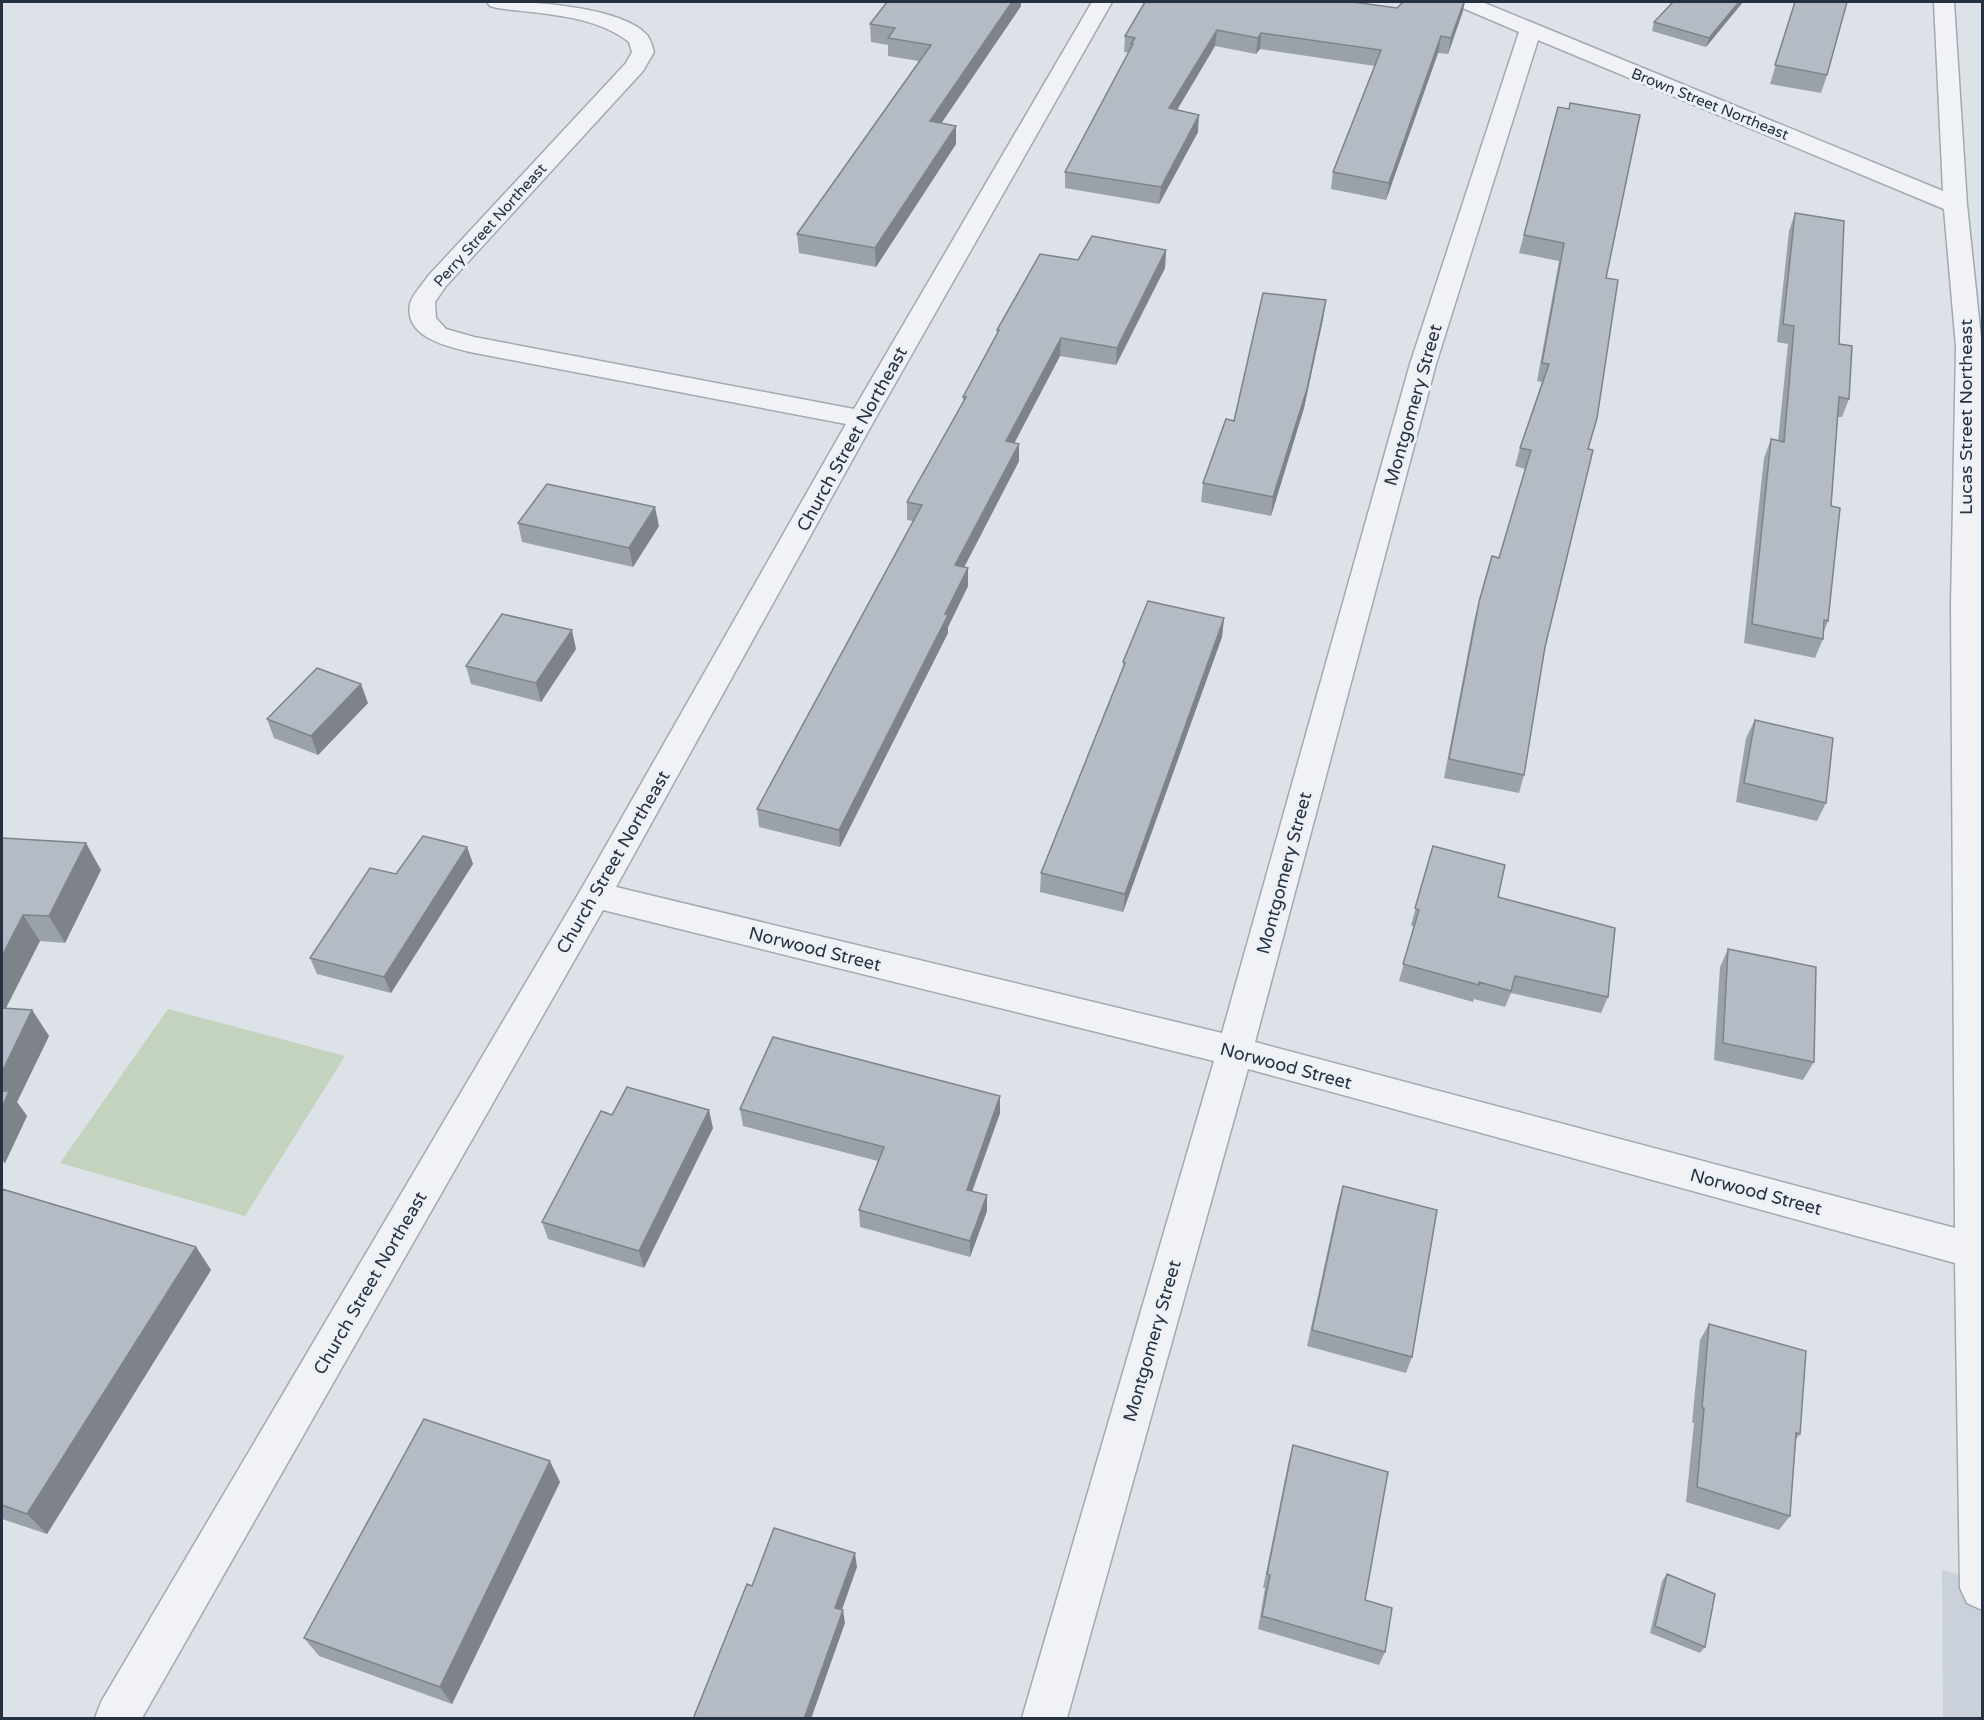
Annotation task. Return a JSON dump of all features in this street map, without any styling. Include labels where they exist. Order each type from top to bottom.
[{"type":"street","name":"Perry Street Northeast","points":[[497,2],[606,20],[627,29],[640,40],[643,52],[635,66],[436,281],[423,302],[423,319],[437,334],[470,344],[862,419]]},
{"type":"street","name":"Church Street Northeast","points":[[117,1719],[595,896],[862,419],[1102,2]]},
{"type":"street","name":"Brown Street Northeast","points":[[1465,2],[1955,205]]},
{"type":"street","name":"Lucas Street Northeast","points":[[1944,2],[1955,205],[1969,346],[1966,605],[1974,1251],[1983,1588]]},
{"type":"street","name":"Montgomery Street","points":[[1044,1719],[1235,1052],[1423,364],[1530,30]]},
{"type":"street","name":"Norwood Street","points":[[595,896],[1235,1052],[1974,1251]]},
{"type":"shaded area","points":[[1942,1570],[1982,1580],[1982,1718],[1943,1718]]},
{"type":"green space","points":[[168,1009],[345,1056],[245,1216],[60,1163]]},
{"type":"building","points":[[887,2],[1012,2],[930,121],[956,126],[875,248],[797,234],[931,45],[888,38],[895,28],[870,24]]},
{"type":"building","points":[[1145,2],[1353,2],[1397,8],[1403,2],[1464,2],[1451,38],[1441,36],[1389,183],[1333,172],[1381,50],[1261,33],[1258,38],[1217,30],[1169,108],[1199,115],[1161,187],[1065,172],[1133,44],[1131,44],[1135,38],[1125,36]]},
{"type":"building","points":[[1673,2],[1739,2],[1709,38],[1654,22]]},
{"type":"building","points":[[1795,2],[1847,2],[1827,75],[1775,65]]},
{"type":"building","points":[[1570,103],[1640,115],[1606,278],[1618,280],[1597,418],[1588,449],[1593,450],[1545,647],[1524,775],[1449,759],[1479,602],[1492,556],[1499,558],[1531,450],[1520,448],[1549,364],[1542,363],[1564,243],[1524,235],[1558,107],[1569,109]]},
{"type":"building","points":[[1795,213],[1844,221],[1839,344],[1852,346],[1849,399],[1839,397],[1831,506],[1840,508],[1828,621],[1824,620],[1823,639],[1752,624],[1771,439],[1784,442],[1794,326],[1783,324]]},
{"type":"building","points":[[1092,236],[1166,250],[1117,348],[1061,338],[1006,441],[1019,444],[955,565],[968,568],[945,614],[948,615],[839,830],[757,809],[922,505],[907,502],[966,397],[963,397],[999,330],[997,330],[1040,254],[1078,260]]},
{"type":"building","points":[[1263,293],[1326,300],[1307,389],[1273,497],[1203,483],[1226,419],[1234,421]]},
{"type":"building","points":[[547,484],[655,507],[629,548],[518,523]]},
{"type":"building","points":[[1148,601],[1224,618],[1125,894],[1041,873]]},
{"type":"building","points":[[502,614],[572,630],[536,683],[466,666]]},
{"type":"building","points":[[317,668],[361,684],[311,736],[267,719]]},
{"type":"building","points":[[1755,720],[1833,738],[1826,803],[1744,783]]},
{"type":"building","points":[[423,836],[467,847],[384,977],[310,958],[370,868],[396,874]]},
{"type":"building","points":[[2,838],[86,843],[49,916],[23,915],[2,956]]},
{"type":"building","points":[[1433,846],[1505,865],[1498,897],[1615,928],[1608,997],[1515,976],[1511,991],[1479,982],[1479,985],[1403,964],[1419,910],[1415,908]]},
{"type":"building","points":[[1728,949],[1816,967],[1814,1062],[1723,1043]]},
{"type":"building","points":[[2,1008],[32,1010],[2,1072]]},
{"type":"building","points":[[773,1037],[1000,1096],[967,1190],[987,1195],[970,1241],[859,1210],[884,1147],[740,1109]]},
{"type":"building","points":[[627,1087],[709,1110],[639,1251],[542,1222],[601,1111],[612,1115]]},
{"type":"building","points":[[2,1091],[9,1091],[2,1108]]},
{"type":"building","points":[[1343,1186],[1437,1210],[1412,1357],[1312,1330]]},
{"type":"building","points":[[2,1189],[196,1247],[27,1514],[2,1505]]},
{"type":"building","points":[[1709,1324],[1806,1351],[1800,1434],[1796,1433],[1790,1516],[1697,1487]]},
{"type":"building","points":[[424,1419],[550,1461],[440,1687],[304,1638]]},
{"type":"building","points":[[1293,1445],[1388,1472],[1365,1600],[1392,1608],[1385,1652],[1262,1616],[1270,1575],[1267,1574]]},
{"type":"building","points":[[774,1528],[855,1553],[835,1608],[843,1610],[804,1719],[693,1719],[747,1584],[752,1586]]},
{"type":"building","points":[[1667,1574],[1715,1594],[1705,1647],[1655,1626]]}]
